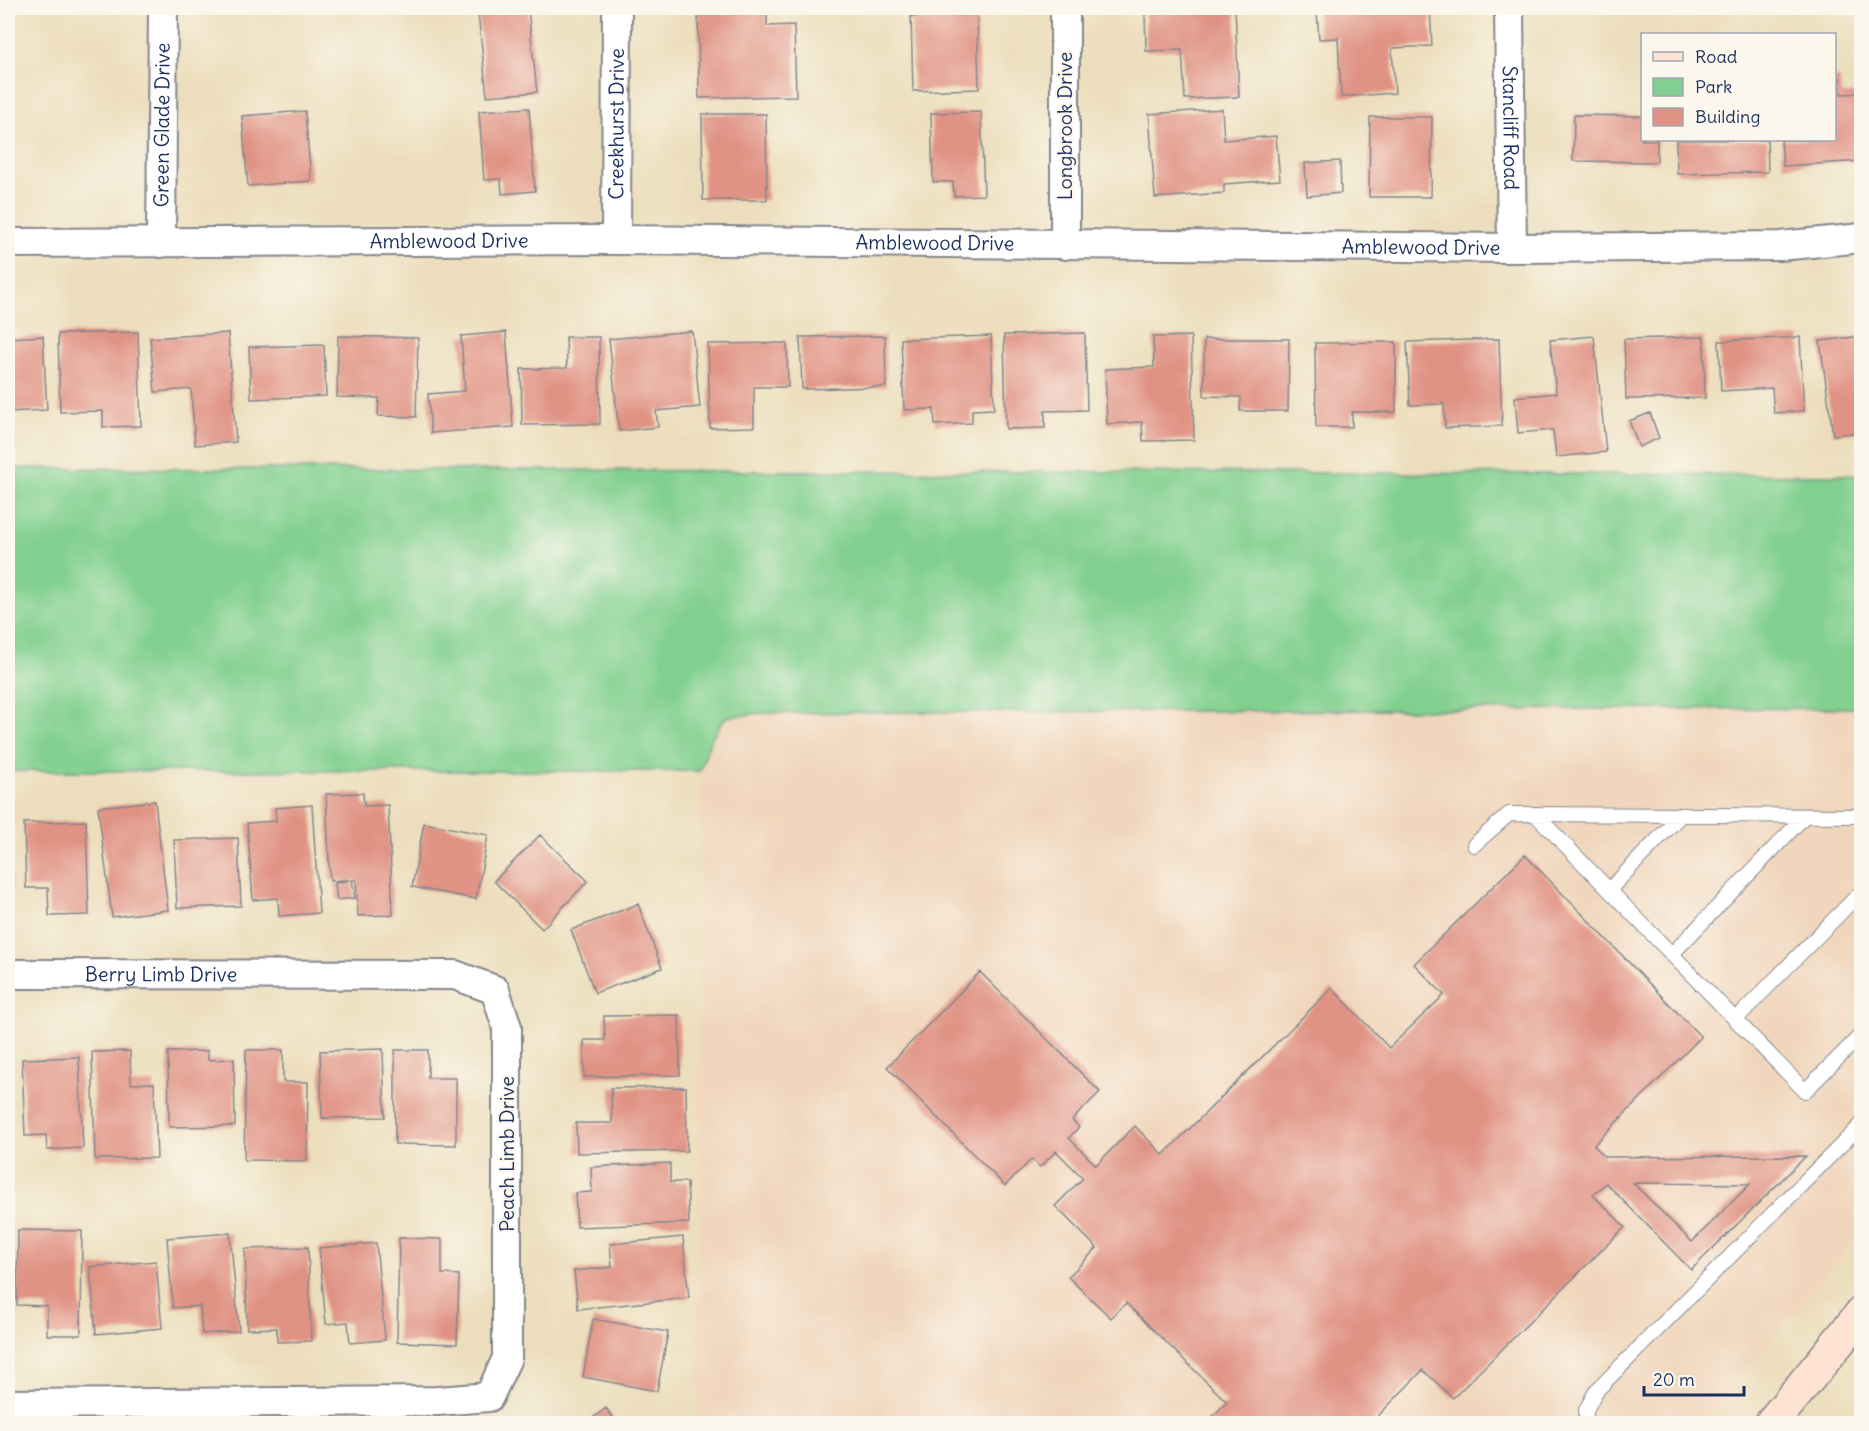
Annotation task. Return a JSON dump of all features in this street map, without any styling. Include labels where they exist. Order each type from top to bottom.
[{"type":"main road","points":[[1771,1424],[1862,1313]]},
{"type":"street","name":"Green Glade Drive","points":[[161,243],[163,8]]},
{"type":"street","name":"Creekhurst Drive","points":[[616,240],[617,8]]},
{"type":"street","name":"Longbrook Drive","points":[[1065,8],[1065,245]]},
{"type":"street","name":"Stancliff Road","points":[[1509,8],[1512,248]]},
{"type":"street","name":"Amblewood Drive","points":[[8,243],[616,240],[1512,248],[1780,246],[1862,238]]},
{"type":"street","name":"Berry Limb Drive","points":[[8,974],[314,975]]},
{"type":"street","name":"Peach Limb Drive","points":[[8,1404],[438,1401],[489,1396],[507,1358],[507,1027],[495,990],[455,975],[314,975]]},
{"type":"lane","points":[[1474,845],[1509,814],[1862,816]]},
{"type":"lane","points":[[1535,814],[1805,1091],[1862,1034]]},
{"type":"lane","points":[[1609,890],[1681,815]]},
{"type":"lane","points":[[1672,954],[1805,816]]},
{"type":"lane","points":[[1736,1019],[1862,891]]},
{"type":"lane","points":[[1586,1424],[1586,1410],[1596,1391],[1862,1124]]},
{"type":"shaded area","points":[[1861,708],[1861,1231],[1705,1423],[698,1424],[700,771],[711,738],[726,716],[762,713]]},
{"type":"green space","points":[[8,468],[1861,475],[1861,708],[762,713],[726,717],[711,738],[700,771],[8,771]]},
{"type":"building","points":[[528,8],[537,92],[487,96],[478,13]]},
{"type":"building","points":[[767,8],[767,26],[794,25],[796,96],[699,98],[698,10]]},
{"type":"building","points":[[1235,8],[1239,97],[1185,99],[1182,50],[1146,51],[1145,11]]},
{"type":"building","points":[[1430,8],[1432,46],[1392,48],[1395,93],[1341,97],[1338,38],[1319,39],[1317,12]]},
{"type":"building","points":[[977,14],[979,89],[913,91],[911,16]]},
{"type":"building","points":[[1836,78],[1840,78],[1841,94],[1862,93],[1862,161],[1783,166],[1781,141],[1836,141]]},
{"type":"building","points":[[529,108],[535,191],[502,194],[501,179],[484,180],[479,111]]},
{"type":"building","points":[[1222,109],[1224,140],[1276,136],[1280,180],[1224,184],[1224,193],[1155,198],[1149,114]]},
{"type":"building","points":[[305,111],[311,181],[248,186],[242,116]]},
{"type":"building","points":[[981,112],[984,195],[954,196],[953,182],[933,182],[931,113]]},
{"type":"building","points":[[702,114],[766,114],[767,200],[703,200]]},
{"type":"building","points":[[1574,115],[1641,116],[1641,141],[1657,141],[1657,162],[1573,161]]},
{"type":"building","points":[[1370,117],[1432,117],[1431,197],[1369,197]]},
{"type":"building","points":[[1676,141],[1767,141],[1768,172],[1677,174]]},
{"type":"building","points":[[1340,161],[1341,193],[1307,196],[1305,163]]},
{"type":"building","points":[[692,331],[700,407],[656,411],[658,427],[619,431],[609,339]]},
{"type":"building","points":[[138,332],[141,426],[103,427],[103,411],[60,412],[58,334]]},
{"type":"building","points":[[506,332],[513,427],[431,433],[428,394],[465,391],[461,336]]},
{"type":"building","points":[[228,333],[236,442],[195,445],[191,389],[155,392],[150,338]]},
{"type":"building","points":[[1085,333],[1087,410],[1045,411],[1045,428],[1006,429],[1004,335]]},
{"type":"building","points":[[43,336],[47,410],[8,412],[8,338]]},
{"type":"building","points":[[338,336],[418,338],[416,417],[378,416],[379,398],[337,397]]},
{"type":"building","points":[[885,336],[886,387],[802,389],[800,337]]},
{"type":"building","points":[[991,336],[994,409],[972,410],[972,423],[935,425],[934,409],[904,410],[901,339]]},
{"type":"building","points":[[1191,336],[1194,440],[1143,441],[1142,422],[1107,424],[1105,369],[1154,367],[1153,337]]},
{"type":"building","points":[[1594,336],[1606,452],[1556,457],[1553,430],[1518,433],[1515,397],[1556,393],[1550,340]]},
{"type":"building","points":[[1862,336],[1862,432],[1833,435],[1820,341]]},
{"type":"building","points":[[566,337],[599,337],[600,424],[522,425],[521,369],[567,368]]},
{"type":"building","points":[[1704,337],[1705,398],[1626,399],[1624,339]]},
{"type":"building","points":[[1800,337],[1804,411],[1774,413],[1772,388],[1721,391],[1719,341]]},
{"type":"building","points":[[1204,339],[1289,339],[1288,411],[1240,411],[1241,397],[1204,396]]},
{"type":"building","points":[[1499,339],[1502,426],[1445,428],[1444,404],[1410,405],[1407,342]]},
{"type":"building","points":[[1396,342],[1396,412],[1352,412],[1352,427],[1316,427],[1315,343]]},
{"type":"building","points":[[787,343],[788,387],[754,387],[754,427],[710,428],[708,344]]},
{"type":"building","points":[[324,345],[326,396],[251,399],[249,347]]},
{"type":"building","points":[[1650,413],[1659,438],[1639,447],[1629,421]]},
{"type":"building","points":[[363,793],[364,806],[388,805],[393,915],[358,916],[356,880],[352,880],[355,898],[337,900],[335,883],[349,880],[330,881],[326,794]]},
{"type":"building","points":[[155,801],[168,910],[112,917],[98,807]]},
{"type":"building","points":[[312,805],[319,913],[279,916],[278,898],[253,900],[247,823],[276,821],[275,808]]},
{"type":"building","points":[[86,821],[89,915],[49,916],[48,888],[26,888],[24,823]]},
{"type":"building","points":[[424,823],[488,835],[476,899],[412,887]]},
{"type":"building","points":[[540,835],[588,881],[542,929],[494,881]]},
{"type":"building","points":[[8,838],[10,838],[12,914],[8,914]]},
{"type":"building","points":[[238,838],[241,906],[177,908],[174,840]]},
{"type":"building","points":[[1525,855],[1701,1037],[1594,1145],[1605,1157],[1806,1156],[1691,1270],[1606,1183],[1593,1195],[1625,1227],[1453,1398],[1423,1370],[1370,1424],[1212,1424],[1209,1420],[1227,1402],[1126,1303],[1111,1318],[1068,1277],[1097,1248],[1055,1206],[1083,1178],[1056,1151],[1040,1167],[1032,1159],[1005,1186],[887,1067],[980,972],[1100,1092],[1072,1120],[1079,1127],[1069,1138],[1096,1165],[1135,1126],[1163,1155],[1332,988],[1389,1048],[1444,995],[1414,964]],"holes":[[[1633,1183],[1750,1184],[1692,1242]]]},
{"type":"building","points":[[638,904],[662,968],[595,993],[571,930]]},
{"type":"building","points":[[679,1015],[680,1075],[584,1077],[584,1040],[605,1040],[604,1016]]},
{"type":"building","points":[[383,1049],[385,1117],[322,1118],[320,1051]]},
{"type":"building","points":[[246,1050],[283,1050],[283,1082],[308,1082],[307,1161],[244,1160]]},
{"type":"building","points":[[395,1050],[428,1050],[428,1078],[456,1078],[456,1145],[395,1144]]},
{"type":"building","points":[[130,1051],[131,1084],[154,1083],[157,1158],[95,1159],[92,1052]]},
{"type":"building","points":[[208,1051],[208,1060],[234,1059],[235,1126],[169,1127],[168,1052]]},
{"type":"building","points":[[79,1057],[83,1148],[47,1150],[46,1135],[25,1136],[22,1059]]},
{"type":"building","points":[[686,1087],[687,1151],[577,1153],[576,1123],[612,1123],[611,1088]]},
{"type":"building","points":[[670,1163],[670,1182],[687,1182],[689,1223],[577,1227],[575,1193],[592,1192],[591,1167]]},
{"type":"building","points":[[18,1230],[82,1231],[81,1335],[47,1335],[47,1306],[17,1305]]},
{"type":"building","points":[[230,1233],[239,1331],[202,1334],[200,1306],[173,1308],[167,1238]]},
{"type":"building","points":[[683,1237],[689,1298],[578,1309],[574,1271],[612,1267],[610,1244]]},
{"type":"building","points":[[399,1238],[442,1239],[442,1274],[459,1275],[457,1344],[397,1342]]},
{"type":"building","points":[[376,1243],[385,1340],[350,1343],[348,1322],[326,1324],[319,1248]]},
{"type":"building","points":[[308,1247],[311,1341],[277,1342],[277,1328],[247,1329],[245,1249]]},
{"type":"building","points":[[156,1261],[162,1328],[96,1334],[90,1267]]},
{"type":"building","points":[[593,1319],[668,1332],[657,1391],[583,1377]]},
{"type":"building","points":[[606,1408],[617,1424],[585,1424]]}]
